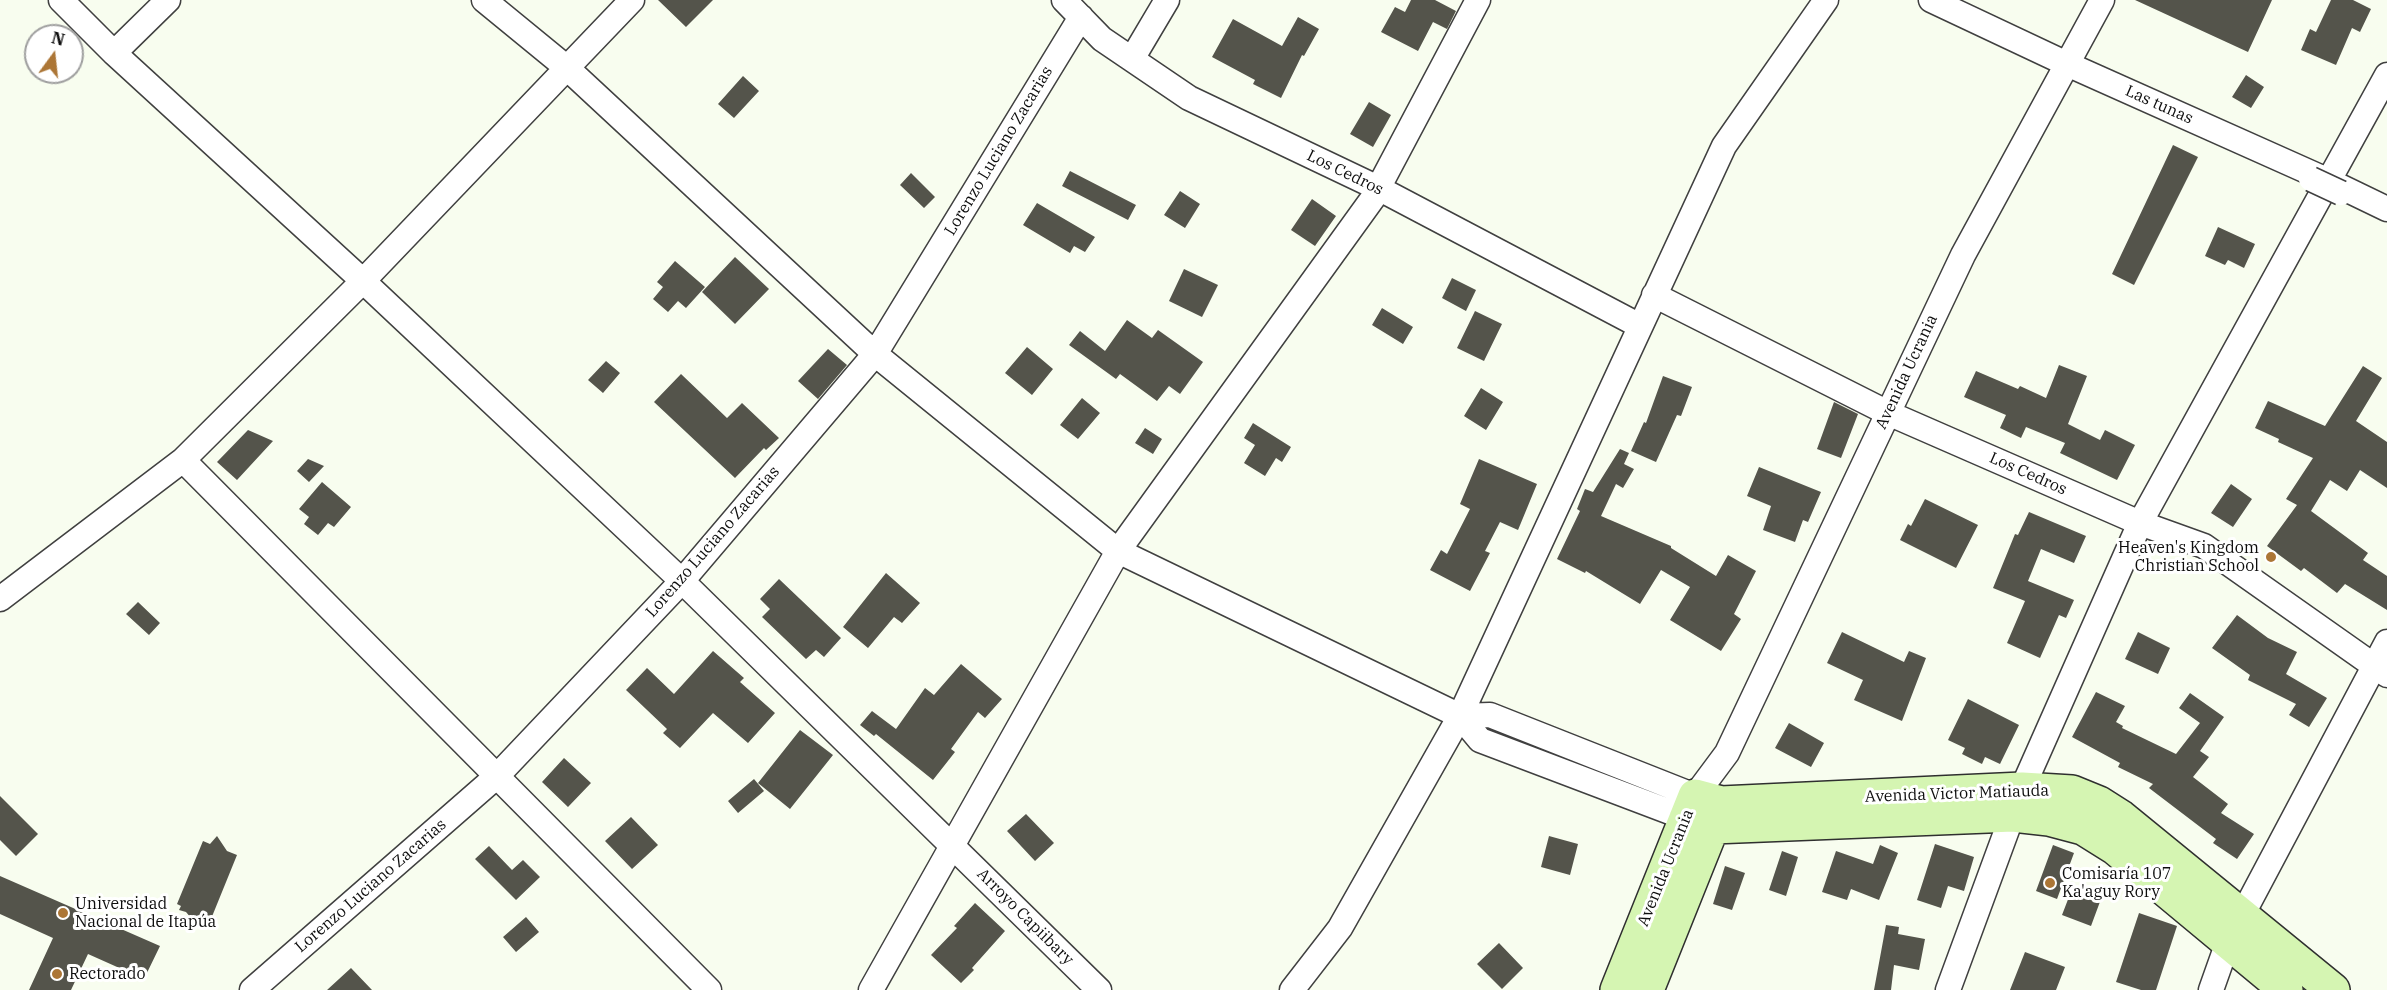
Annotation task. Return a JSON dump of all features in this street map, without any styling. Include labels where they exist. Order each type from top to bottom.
[{"type":"main road","name":"Avenida Victor Matiauda","points":[[1704,811],[2017,802],[2049,819],[2083,828],[2234,929],[2333,990]]},
{"type":"main road","name":"Avenida Ucrania","points":[[1617,990],[1704,811]]},
{"type":"main road","name":"Avenida Ucrania","points":[[1647,990],[1704,811]]},
{"type":"main road","name":"Avenida Victor Matiauda","points":[[2234,929],[2286,990]]},
{"type":"street","name":"Arroyo Capiibary","points":[[61,0],[114,53],[363,281],[682,581],[1099,990]]},
{"type":"street","points":[[114,53],[168,0]]},
{"type":"street","points":[[484,0],[567,68],[875,354],[1118,551],[1460,716],[1480,740],[1704,811]]},
{"type":"street","points":[[0,599],[183,460],[363,281],[632,0]]},
{"type":"street","points":[[1132,59],[1167,0]]},
{"type":"street","points":[[871,990],[1118,551],[1378,188],[1478,0]]},
{"type":"street","points":[[1292,990],[1340,928],[1460,716],[1724,146],[1826,0]]},
{"type":"street","name":"Las tunas","points":[[1931,0],[2327,184],[2387,209]]},
{"type":"street","name":"Avenida Ucrania","points":[[1704,811],[1727,753],[1963,255],[2102,0]]},
{"type":"street","name":"Los Cedros","points":[[1073,8],[1102,39],[1189,98],[1378,188],[1640,326]]},
{"type":"street","name":"Lorenzo Luciano Zacarias","points":[[252,990],[497,776],[682,581],[875,354],[1073,8]]},
{"type":"street","points":[[1948,990],[2017,802],[2140,524],[2387,75]]},
{"type":"street","name":"Los Cedros","points":[[1654,295],[1888,413],[2140,524],[2204,546],[2381,670]]},
{"type":"street","points":[[183,460],[709,990]]},
{"type":"street","points":[[2211,990],[2234,929],[2381,670],[2387,642]]},
{"type":"building","points":[[658,0],[713,0],[686,27]]},
{"type":"building","points":[[1411,0],[1435,0],[1456,11],[1447,29],[1433,22],[1418,51],[1381,32],[1395,7],[1405,12]]},
{"type":"building","points":[[2135,0],[2272,0],[2248,52]]},
{"type":"building","points":[[2331,0],[2353,0],[2371,9],[2360,32],[2352,28],[2336,65],[2301,50],[2310,29],[2316,32]]},
{"type":"building","points":[[1298,17],[1319,29],[1304,56],[1302,55],[1281,98],[1253,84],[1255,80],[1212,57],[1233,19],[1282,46]]},
{"type":"building","points":[[2246,75],[2264,87],[2251,108],[2232,97]]},
{"type":"building","points":[[743,76],[759,91],[734,118],[718,104]]},
{"type":"building","points":[[1369,102],[1391,115],[1373,147],[1350,134]]},
{"type":"building","points":[[2173,145],[2198,157],[2134,285],[2112,274]]},
{"type":"building","points":[[1070,171],[1136,205],[1128,220],[1062,186]]},
{"type":"building","points":[[911,173],[935,197],[924,208],[900,185]]},
{"type":"building","points":[[1180,191],[1200,204],[1185,228],[1164,215]]},
{"type":"building","points":[[1312,199],[1336,216],[1315,246],[1291,230]]},
{"type":"building","points":[[1037,203],[1095,237],[1085,252],[1074,246],[1070,253],[1023,225]]},
{"type":"building","points":[[2218,227],[2255,244],[2244,268],[2228,260],[2225,265],[2205,256]]},
{"type":"building","points":[[735,257],[769,289],[735,324],[702,292]]},
{"type":"building","points":[[675,261],[705,287],[686,308],[678,301],[668,312],[653,299],[663,287],[657,282]]},
{"type":"building","points":[[1184,269],[1218,285],[1202,317],[1169,301]]},
{"type":"building","points":[[1452,278],[1476,290],[1466,311],[1442,298]]},
{"type":"building","points":[[1382,308],[1413,327],[1403,344],[1372,325]]},
{"type":"building","points":[[1475,311],[1502,324],[1484,361],[1457,348]]},
{"type":"building","points":[[1127,320],[1152,338],[1158,330],[1203,362],[1180,394],[1169,386],[1157,401],[1120,374],[1116,379],[1069,345],[1080,331],[1105,351]]},
{"type":"building","points":[[1027,347],[1053,369],[1032,395],[1005,373]]},
{"type":"building","points":[[828,349],[847,365],[818,399],[798,381]]},
{"type":"building","points":[[606,361],[620,373],[603,393],[588,380]]},
{"type":"building","points":[[2059,365],[2087,376],[2068,424],[2100,440],[2105,430],[2135,445],[2117,480],[2060,453],[2065,443],[2026,427],[2021,438],[2000,428],[2006,415],[1964,397],[1976,371],[2018,389],[2020,386],[2046,398]]},
{"type":"building","points":[[2363,366],[2382,378],[2356,421],[2387,442],[2387,488],[2360,470],[2347,491],[2330,480],[2311,511],[2368,553],[2363,560],[2387,576],[2387,610],[2345,584],[2337,593],[2304,568],[2301,571],[2267,546],[2297,505],[2286,499],[2313,458],[2278,442],[2279,439],[2255,428],[2268,401],[2325,426]]},
{"type":"building","points":[[681,374],[727,418],[742,403],[779,438],[766,450],[764,448],[735,478],[654,402]]},
{"type":"building","points":[[1663,376],[1692,387],[1681,416],[1677,415],[1656,462],[1631,451],[1644,422],[1646,423]]},
{"type":"building","points":[[1481,388],[1503,402],[1486,430],[1464,416]]},
{"type":"building","points":[[1082,398],[1100,413],[1078,439],[1060,425]]},
{"type":"building","points":[[1834,402],[1858,414],[1841,458],[1817,449]]},
{"type":"building","points":[[1253,423],[1291,447],[1282,462],[1276,458],[1265,476],[1244,463],[1255,445],[1244,438]]},
{"type":"building","points":[[1145,428],[1162,439],[1153,454],[1135,443]]},
{"type":"building","points":[[248,430],[273,441],[237,480],[217,462]]},
{"type":"building","points":[[1620,449],[1629,453],[1624,464],[1634,469],[1623,488],[1616,484],[1601,516],[1671,546],[1716,576],[1728,555],[1756,571],[1734,614],[1741,619],[1721,651],[1670,620],[1690,587],[1661,570],[1640,604],[1586,571],[1585,573],[1557,559],[1580,511],[1577,509],[1585,489],[1593,492]]},
{"type":"building","points":[[308,459],[324,466],[309,482],[297,471]]},
{"type":"building","points":[[1479,459],[1537,484],[1518,530],[1500,522],[1485,551],[1490,553],[1470,591],[1430,570],[1441,550],[1447,554],[1470,509],[1460,504]]},
{"type":"building","points":[[1759,467],[1821,492],[1808,522],[1803,520],[1795,542],[1763,530],[1771,506],[1747,496]]},
{"type":"building","points":[[322,482],[351,507],[334,527],[328,523],[318,535],[304,524],[309,517],[299,509]]},
{"type":"building","points":[[2231,484],[2252,499],[2233,527],[2211,513]]},
{"type":"building","points":[[1925,499],[1978,525],[1956,568],[1900,540],[1908,524],[1911,526]]},
{"type":"building","points":[[2029,512],[2086,536],[2074,563],[2041,549],[2028,581],[2074,600],[2066,618],[2059,615],[2040,658],[2007,643],[2025,601],[1993,588],[2015,534],[2018,535]]},
{"type":"building","points":[[886,573],[920,603],[902,623],[894,617],[868,648],[843,627]]},
{"type":"building","points":[[779,579],[841,638],[824,657],[816,650],[806,659],[762,617],[770,609],[760,599]]},
{"type":"building","points":[[138,602],[160,623],[149,635],[126,614]]},
{"type":"building","points":[[2237,615],[2268,638],[2297,652],[2286,674],[2327,698],[2309,727],[2289,715],[2296,704],[2248,680],[2250,675],[2212,648]]},
{"type":"building","points":[[1842,632],[1904,662],[1909,651],[1926,658],[1902,721],[1854,700],[1863,680],[1827,663]]},
{"type":"building","points":[[2138,632],[2170,648],[2158,674],[2125,659]]},
{"type":"building","points":[[713,651],[744,678],[740,682],[775,713],[748,743],[713,713],[680,748],[663,733],[667,729],[626,690],[647,668],[674,694]]},
{"type":"building","points":[[961,664],[1002,699],[985,718],[978,712],[951,749],[955,752],[933,780],[876,734],[874,736],[860,725],[872,711],[896,729],[925,688],[934,695]]},
{"type":"building","points":[[2096,692],[2125,706],[2116,722],[2123,726],[2122,728],[2176,754],[2200,723],[2179,708],[2190,693],[2224,717],[2200,751],[2209,757],[2193,777],[2228,804],[2221,813],[2254,834],[2237,859],[2213,843],[2216,839],[2149,788],[2153,784],[2118,767],[2120,763],[2072,737]]},
{"type":"building","points":[[1968,699],[2019,725],[2000,764],[1985,757],[1982,764],[1962,754],[1965,748],[1948,740]]},
{"type":"building","points":[[1789,723],[1824,743],[1811,767],[1775,748]]},
{"type":"building","points":[[800,730],[833,755],[790,809],[758,783]]},
{"type":"building","points":[[564,758],[591,783],[568,807],[542,782]]},
{"type":"building","points":[[754,779],[764,791],[738,813],[728,801]]},
{"type":"building","points":[[0,796],[38,834],[16,856],[0,840]]},
{"type":"building","points":[[1026,814],[1054,843],[1035,861],[1007,831]]},
{"type":"building","points":[[631,817],[658,845],[632,869],[605,841]]},
{"type":"building","points":[[217,836],[227,851],[237,855],[211,919],[191,918],[186,912],[179,910],[181,906],[177,904],[203,841],[210,844]]},
{"type":"building","points":[[1549,836],[1578,844],[1570,875],[1541,867]]},
{"type":"building","points":[[1935,844],[1974,857],[1964,891],[1948,886],[1941,908],[1917,900]]},
{"type":"building","points":[[1880,845],[1898,853],[1879,900],[1851,889],[1847,900],[1822,892],[1836,851],[1873,864]]},
{"type":"building","points":[[2053,845],[2074,853],[2057,899],[2036,891]]},
{"type":"building","points":[[489,846],[512,870],[523,860],[540,877],[516,900],[475,859]]},
{"type":"building","points":[[1782,851],[1798,857],[1786,896],[1769,890]]},
{"type":"building","points":[[1725,866],[1745,873],[1732,910],[1713,904]]},
{"type":"building","points":[[0,876],[160,946],[144,979],[88,954],[71,990],[29,990],[53,938],[0,914]]},
{"type":"building","points":[[2072,889],[2101,899],[2091,926],[2062,915]]},
{"type":"building","points":[[975,903],[1005,931],[961,983],[931,955],[957,928],[954,926]]},
{"type":"building","points":[[2139,913],[2177,926],[2156,990],[2141,990],[2116,982]]},
{"type":"building","points":[[526,917],[539,932],[516,952],[503,937]]},
{"type":"building","points":[[1886,925],[1899,927],[1898,934],[1925,939],[1919,970],[1894,965],[1891,990],[1874,990]]},
{"type":"building","points":[[1499,943],[1523,968],[1502,989],[1477,964]]},
{"type":"building","points":[[2025,952],[2065,967],[2056,990],[2010,990]]},
{"type":"building","points":[[351,968],[372,990],[327,990]]},
{"type":"place","name":"Heaven's Kingdom Christian School","points":[[2271,557]]},
{"type":"place","name":"Comisaría 107 Ka'aguy Rory","points":[[2050,883]]},
{"type":"place","name":"Universidad Nacional de Itapúa","points":[[63,913]]},
{"type":"place","name":"Rectorado","points":[[57,974]]}]
